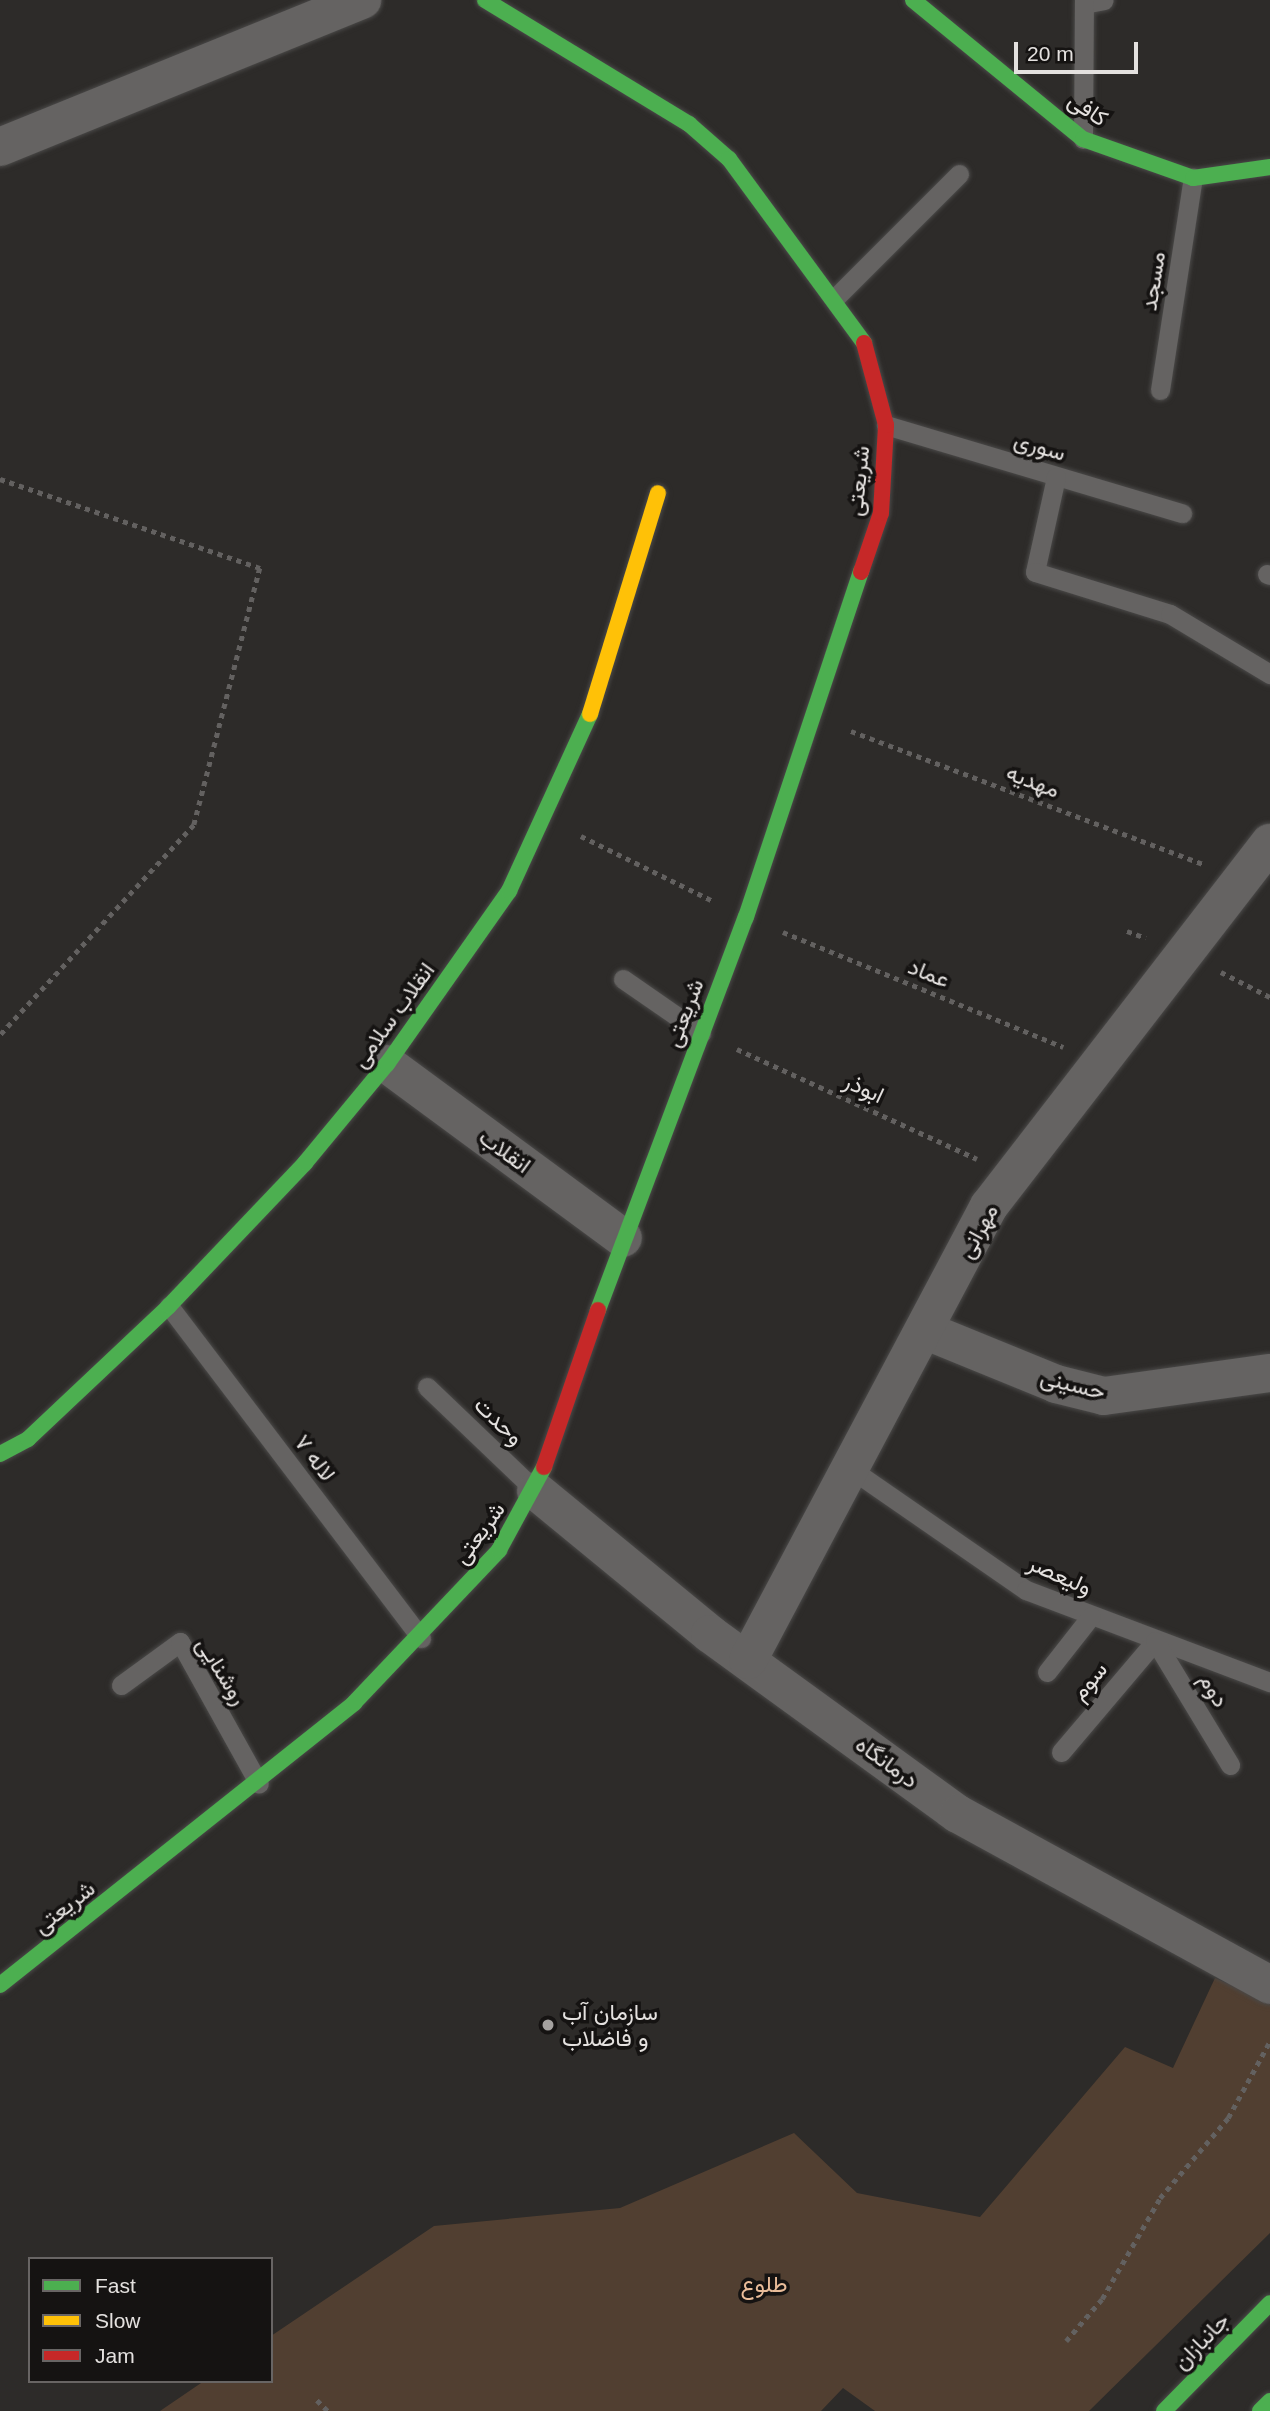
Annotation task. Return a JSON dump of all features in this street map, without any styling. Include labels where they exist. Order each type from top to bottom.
[{"type":"street","points":[[0,146],[362,0]]},
{"type":"street","name":"شریعتی","points":[[0,1985],[259,1784],[422,1639],[499,1550],[536,1490],[622,1238],[746,917],[881,513],[886,425],[863,338],[836,297],[729,159],[689,124],[485,0]]},
{"type":"street","name":"کافی","points":[[913,0],[1083,139],[1193,178],[1270,167]]},
{"type":"street","name":"انقلاب سلامی","points":[[0,1454],[28,1439],[169,1306],[305,1163],[387,1064],[509,891],[584,734],[658,493]]},
{"type":"street","name":"مهرانی","points":[[748,1660],[852,1469],[989,1206],[1240,877],[1270,843]]},
{"type":"street","name":"انقلاب","points":[[387,1064],[622,1238]]},
{"type":"street","name":"حسینی","points":[[924,1330],[1056,1384],[1104,1396],[1270,1373]]},
{"type":"street","name":"درمانگاه","points":[[536,1490],[748,1660],[958,1814],[1270,1985]]},
{"type":"street","name":"جانبازان","points":[[1164,2411],[1270,2302]]},
{"type":"street","points":[[1260,2411],[1270,2401]]},
{"type":"lane","points":[[1083,139],[1084,2],[1104,0]]},
{"type":"lane","points":[[836,297],[959,174]]},
{"type":"lane","name":"مسجد","points":[[1160,390],[1193,178]]},
{"type":"lane","name":"سوری","points":[[886,425],[1182,513]]},
{"type":"lane","points":[[1056,477],[1035,572],[1170,614],[1270,674]]},
{"type":"lane","points":[[623,979],[701,1033]]},
{"type":"lane","name":"لاله ۷","points":[[169,1306],[422,1639]]},
{"type":"lane","name":"وحدت","points":[[427,1387],[536,1490]]},
{"type":"lane","name":"ولیعصر","points":[[852,1469],[1026,1590],[1270,1682]]},
{"type":"lane","points":[[1047,1672],[1091,1616]]},
{"type":"lane","name":"سوم","points":[[1061,1752],[1156,1641]]},
{"type":"lane","name":"دوم","points":[[1156,1641],[1230,1765]]},
{"type":"lane","name":"روشنایی","points":[[121,1685],[180,1642],[259,1784]]},
{"type":"path","points":[[0,479],[260,568],[194,825],[0,1035]]},
{"type":"path","name":"مهدیه","points":[[813,717],[1240,877]]},
{"type":"path","name":"عماد","points":[[544,818],[746,917],[1100,1062]]},
{"type":"path","name":"ابوذر","points":[[701,1033],[1013,1176]]},
{"type":"path","points":[[1066,2342],[1102,2299],[1160,2198],[1228,2118],[1270,2041]]},
{"type":"path","points":[[317,2400],[328,2411]]},
{"type":"green space","name":"طلوع","points":[[1215,1978],[1270,2002],[1270,2233],[1089,2411],[875,2411],[843,2388],[821,2411],[160,2411],[201,2383],[273,2383],[273,2335],[434,2226],[620,2208],[794,2133],[857,2193],[980,2217],[1125,2047],[1173,2068]]},
{"type":"traffic: fast","points":[[485,0],[689,124],[729,159],[864,343]]},
{"type":"traffic: fast","points":[[913,0],[1083,139],[1193,178],[1270,167]]},
{"type":"traffic: fast","points":[[598,1310],[746,917],[861,572]]},
{"type":"traffic: fast","points":[[0,1454],[28,1439],[169,1306],[305,1163],[387,1064],[509,891],[590,714]]},
{"type":"traffic: fast","points":[[0,1985],[354,1703],[499,1550],[544,1467]]},
{"type":"traffic: fast","points":[[1164,2411],[1270,2303]]},
{"type":"traffic: fast","points":[[1260,2411],[1270,2401]]},
{"type":"traffic: slow","points":[[590,714],[658,493]]},
{"type":"traffic: jam","points":[[861,572],[881,513],[886,425],[864,343]]},
{"type":"traffic: jam","points":[[544,1467],[598,1310]]},
{"type":"place","name":"سازمان آب و فاضلاب","points":[[548,2025]]}]
